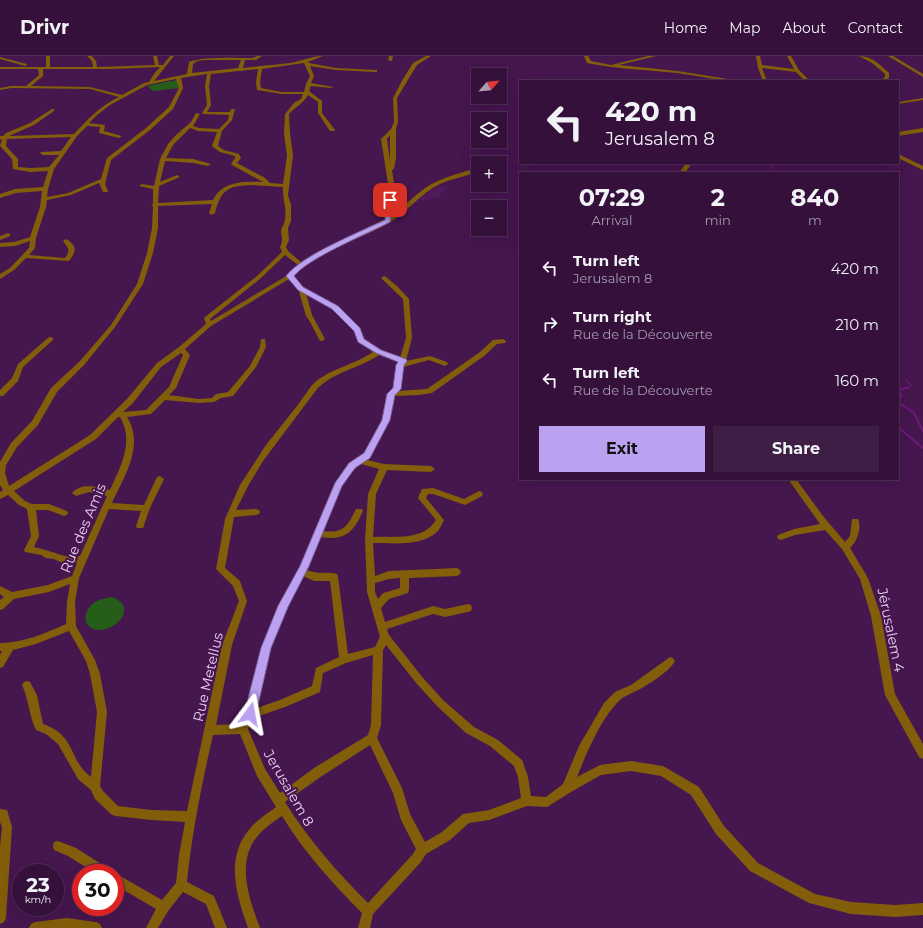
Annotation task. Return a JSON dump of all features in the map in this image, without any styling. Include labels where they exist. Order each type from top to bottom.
[{"type":"street","points":[[48,56],[48,67]]},
{"type":"street","points":[[89,56],[94,61],[95,68]]},
{"type":"street","points":[[155,56],[157,66]]},
{"type":"street","points":[[151,83],[154,75],[169,61],[172,56]]},
{"type":"street","points":[[190,75],[191,63],[196,60],[212,58],[243,60],[254,59],[260,56]]},
{"type":"street","points":[[0,277],[25,256],[32,248],[33,238],[51,169],[76,135],[106,105],[151,83],[190,75],[260,69],[307,62],[321,56]]},
{"type":"street","points":[[388,221],[388,211],[392,190],[384,139],[393,129],[396,122],[395,98],[412,68],[423,58],[429,56]]},
{"type":"street","points":[[586,56],[589,62],[611,66],[683,73],[732,80]]},
{"type":"street","points":[[611,66],[654,56]]},
{"type":"street","points":[[758,56],[765,80]]},
{"type":"street","points":[[789,56],[797,71],[807,80]]},
{"type":"street","points":[[861,56],[874,62],[887,74],[887,77],[883,80]]},
{"type":"street","points":[[890,56],[923,76]]},
{"type":"street","points":[[0,58],[40,68]]},
{"type":"street","points":[[240,70],[243,60]]},
{"type":"street","points":[[307,62],[336,69],[375,71]]},
{"type":"street","points":[[301,265],[285,252],[283,247],[286,240],[284,226],[288,221],[285,186],[290,155],[286,134],[287,114],[296,104],[304,100],[308,84],[312,76],[307,62]]},
{"type":"street","points":[[760,66],[797,71]]},
{"type":"street","points":[[0,68],[162,67]]},
{"type":"street","points":[[28,87],[41,76],[40,68]]},
{"type":"street","points":[[260,69],[258,82],[259,89],[282,93],[306,92],[320,101],[320,113],[332,130]]},
{"type":"street","points":[[209,73],[207,86],[209,105],[204,113],[233,111],[230,120],[220,131],[215,146],[222,151],[237,155],[238,158],[234,164],[259,177],[268,184]]},
{"type":"street","points":[[105,191],[102,184],[109,159],[148,129],[171,108],[181,88],[178,77]]},
{"type":"street","points":[[308,84],[329,86]]},
{"type":"street","points":[[0,88],[28,87],[40,90],[90,88],[122,96]]},
{"type":"street","points":[[899,103],[923,99]]},
{"type":"street","points":[[3,138],[8,134],[32,124],[55,111],[28,128]]},
{"type":"street","points":[[64,513],[49,507],[31,507],[22,503],[8,491],[2,479],[2,465],[7,454],[35,423],[54,390],[82,363],[113,326],[140,284],[145,271],[155,228],[154,205],[156,186],[163,159],[171,144],[193,123],[198,114]]},
{"type":"street","points":[[86,124],[103,126],[101,132],[119,136]]},
{"type":"street","points":[[189,126],[198,129],[220,131]]},
{"type":"street","points":[[390,174],[394,157],[393,129]]},
{"type":"street","points":[[899,134],[923,130]]},
{"type":"street","points":[[3,138],[76,135]]},
{"type":"street","points":[[3,138],[3,146],[14,159],[15,168],[30,170],[51,169]]},
{"type":"street","points":[[43,153],[63,153]]},
{"type":"street","points":[[899,156],[923,168]]},
{"type":"street","points":[[163,159],[193,161],[208,164]]},
{"type":"street","points":[[0,496],[93,437],[119,415],[159,365],[181,349],[209,325],[290,276],[301,265],[388,221],[427,190],[454,175],[471,172]]},
{"type":"street","points":[[142,186],[156,186],[177,177]]},
{"type":"street","points":[[43,199],[69,194],[103,180]]},
{"type":"street","points":[[212,213],[215,202],[222,191],[227,188],[241,185],[268,184],[285,186]]},
{"type":"street","points":[[0,196],[15,191],[45,189]]},
{"type":"street","points":[[154,205],[215,202]]},
{"type":"street","points":[[0,238],[8,235]]},
{"type":"street","points":[[0,245],[15,244],[33,238]]},
{"type":"street","points":[[25,256],[66,260],[72,253],[72,249],[66,241]]},
{"type":"street","points":[[209,325],[207,318],[256,279],[285,252]]},
{"type":"street","points":[[290,276],[301,288],[335,307],[357,330],[361,340],[378,352],[402,363],[430,358],[445,364]]},
{"type":"street","points":[[210,730],[243,729],[250,714],[266,648],[283,606],[302,572],[338,485],[352,466],[367,456],[386,420],[391,394],[397,389],[409,338],[406,299],[384,278]]},
{"type":"street","points":[[301,288],[309,316],[312,318],[322,339]]},
{"type":"street","points":[[0,394],[15,379],[20,366],[51,339]]},
{"type":"street","points":[[162,397],[199,401],[214,400],[219,396],[230,394],[253,367],[263,347],[263,341]]},
{"type":"street","points":[[391,394],[400,392],[420,394],[429,391],[482,354],[495,342],[503,341]]},
{"type":"street","points":[[119,415],[148,412],[172,388],[187,355],[181,349]]},
{"type":"street","name":"Rue Metellus","points":[[181,885],[184,855],[200,771],[227,645],[243,601],[237,584],[220,569],[231,514],[247,480],[268,447],[301,407],[316,385],[336,372],[370,359],[378,352]]},
{"type":"street","name":"Rue des Amis","points":[[71,626],[71,602],[75,578],[125,464],[132,442],[128,424],[119,415]]},
{"type":"street","points":[[360,460],[384,467],[431,469]]},
{"type":"street","points":[[384,467],[372,494],[369,540],[371,592],[384,632],[420,681],[441,704],[470,730],[494,744],[518,763],[523,777],[527,802]]},
{"type":"street","points":[[140,526],[146,508],[160,479]]},
{"type":"street","name":"Jérusalem 4","points":[[793,480],[827,526],[845,547],[864,578],[876,616],[890,695],[923,754]]},
{"type":"street","points":[[76,493],[81,490],[90,489],[112,494]]},
{"type":"street","points":[[369,540],[409,540],[422,537],[435,528],[440,520],[422,498],[425,492],[433,491],[465,502],[479,494]]},
{"type":"street","points":[[107,506],[146,508]]},
{"type":"street","points":[[31,507],[35,536],[28,550],[43,552],[60,560],[82,560]]},
{"type":"street","points":[[318,533],[332,536],[348,531],[359,511]]},
{"type":"street","points":[[231,514],[256,512]]},
{"type":"street","points":[[354,521],[370,523]]},
{"type":"street","points":[[845,547],[849,544],[855,534],[855,521]]},
{"type":"street","points":[[781,538],[794,532],[827,526]]},
{"type":"street","points":[[302,572],[314,576],[334,577],[344,659]]},
{"type":"street","points":[[371,581],[388,575],[457,572]]},
{"type":"street","points":[[376,608],[386,596],[405,590],[404,575]]},
{"type":"street","points":[[0,606],[12,596],[49,588],[75,578]]},
{"type":"street","points":[[0,590],[12,596]]},
{"type":"street","points":[[254,928],[241,878],[241,856],[252,835],[281,804],[318,772],[372,738],[376,725],[378,650],[384,632],[433,610],[445,613],[468,608]]},
{"type":"street","points":[[0,664],[4,647],[42,638],[71,626],[80,641],[95,674],[102,712],[95,786],[99,795],[116,810],[151,815],[192,817]]},
{"type":"street","points":[[250,714],[282,704],[317,689],[319,671],[344,659],[378,650]]},
{"type":"street","points":[[567,788],[583,749],[607,706],[616,695],[618,696],[634,688],[659,671],[670,661]]},
{"type":"street","points":[[27,685],[31,691],[36,721],[40,727],[50,730],[58,737],[68,749],[80,775],[95,786]]},
{"type":"street","name":"Jerusalem 8","points":[[243,729],[261,772],[296,829],[328,870],[368,912]]},
{"type":"street","points":[[372,738],[398,792],[405,816],[418,839],[422,850]]},
{"type":"street","points":[[364,928],[368,912],[417,858],[422,850],[446,836],[467,818],[489,814],[527,802],[546,802],[567,788],[600,770],[631,766],[663,771],[695,791],[720,830],[754,867],[813,899],[851,908],[895,911],[923,909]]},
{"type":"street","points":[[0,814],[3,814],[7,827],[0,918]]},
{"type":"street","points":[[58,846],[72,852],[91,864]]},
{"type":"street","points":[[124,884],[164,907]]},
{"type":"street","points":[[152,928],[164,907],[181,885],[210,900],[221,928]]},
{"type":"street","points":[[34,928],[67,924],[96,928]]},
{"type":"shaded area","points":[[446,186],[440,196],[421,201],[420,198],[438,187]]},
{"type":"green space","points":[[177,80],[180,88],[153,91],[147,86]]},
{"type":"green space","points":[[112,597],[120,602],[124,608],[120,620],[106,629],[98,630],[91,628],[86,622],[85,618],[89,608],[97,601]]},
{"type":"waterway","points":[[769,172],[773,166],[770,164]]},
{"type":"waterway","points":[[903,389],[908,388],[911,385],[906,380]]},
{"type":"waterway","points":[[899,390],[903,389]]},
{"type":"waterway","points":[[899,392],[902,395],[899,399]]},
{"type":"waterway","points":[[899,403],[914,413],[923,431]]},
{"type":"waterway","points":[[899,428],[923,448]]},
{"type":"route","points":[[250,714],[266,648],[283,606],[304,566],[338,485],[352,466],[367,456],[386,420],[391,394],[397,389],[400,365],[403,361],[378,352],[361,340],[357,330],[335,307],[301,288],[290,276],[295,270],[317,256],[388,221],[390,200]]}]
